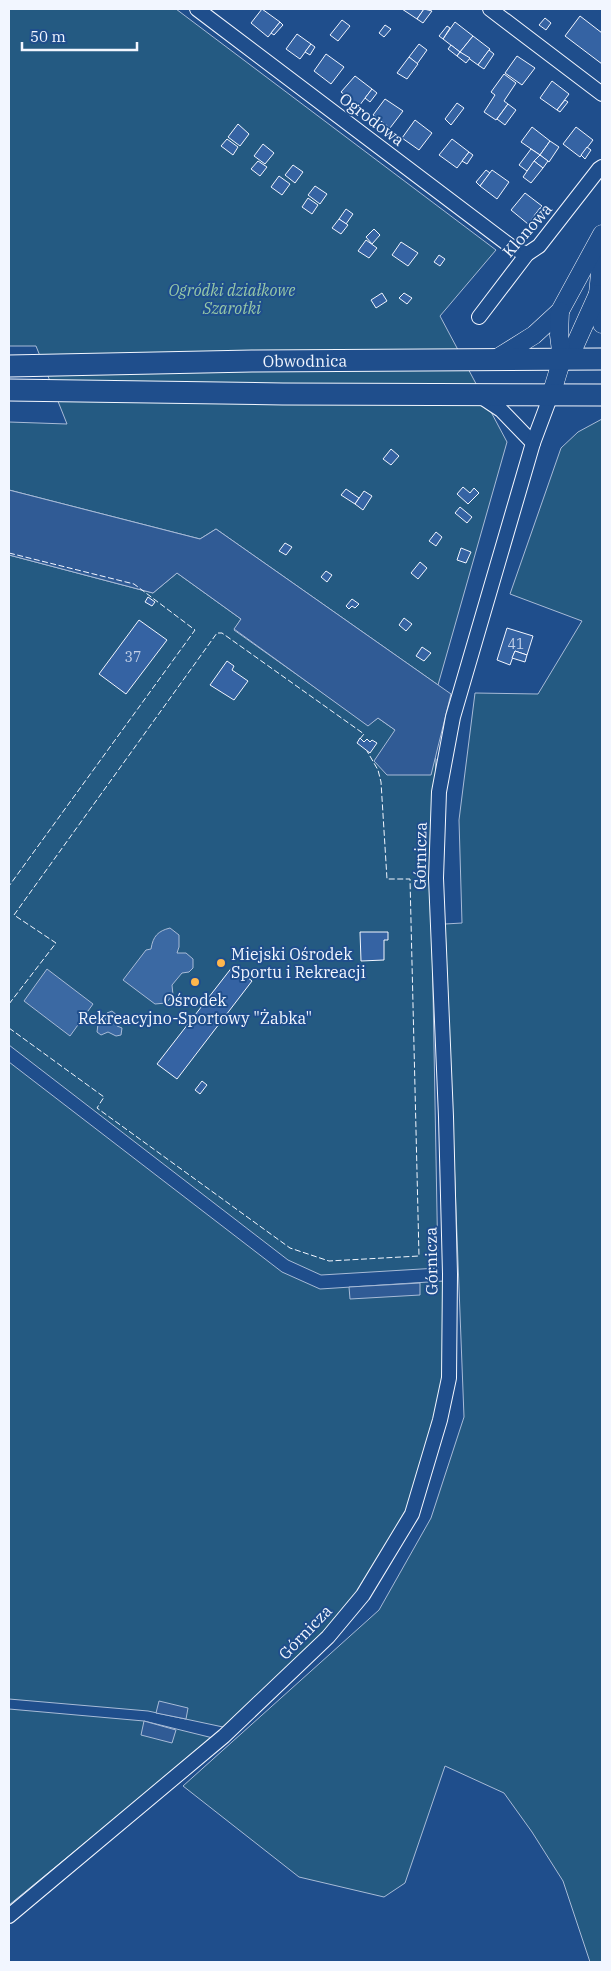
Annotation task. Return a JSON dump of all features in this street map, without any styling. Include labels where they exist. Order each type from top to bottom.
[{"type":"main road","name":"Obwodnica","points":[[9,366],[252,361],[602,359]]},
{"type":"main road","name":"Obwodnica","points":[[9,390],[480,396],[602,395]]},
{"type":"street","name":"Ogrodowa","points":[[197,9],[513,248],[527,254]]},
{"type":"street","points":[[490,9],[602,94]]},
{"type":"street","name":"Klonowa","points":[[479,317],[527,254],[539,246],[599,169],[602,168]]},
{"type":"street","points":[[494,360],[534,335],[560,311],[602,234]]},
{"type":"street","points":[[602,252],[598,294],[602,324]]},
{"type":"street","points":[[562,359],[575,345],[598,294]]},
{"type":"street","points":[[551,395],[562,359],[559,335],[560,311]]},
{"type":"street","name":"Górnicza","points":[[9,1916],[224,1736],[328,1637],[364,1595],[412,1514],[440,1420],[449,1378],[450,1274],[448,1196],[436,878],[439,792],[452,717],[534,443],[551,395]]},
{"type":"street","points":[[480,396],[501,410],[534,443]]},
{"type":"green space","name":"Ogródki działkowe Szarotki","points":[[9,9],[176,9],[496,250],[440,316],[507,442],[438,685],[216,529],[200,539],[9,490],[9,422],[67,424],[36,346],[9,346]]},
{"type":"green space","points":[[602,419],[602,1962],[590,1962],[563,1881],[532,1832],[504,1793],[445,1766],[405,1883],[384,1897],[299,1877],[183,1786],[379,1610],[431,1518],[464,1417],[445,924],[462,923],[459,820],[475,693],[538,694],[582,621],[510,594],[561,448],[578,432]]},
{"type":"green space","name":"Miejski Ośrodek Sportu i Rekreacji","points":[[9,555],[153,593],[177,573],[241,619],[234,630],[368,725],[378,718],[436,759],[431,881],[438,1268],[321,1275],[288,1260],[9,1045]]},
{"type":"green space","points":[[9,1062],[282,1272],[320,1289],[444,1281],[446,1413],[414,1510],[364,1599],[223,1727],[148,1711],[9,1699]]},
{"type":"green space","points":[[9,1709],[144,1721],[213,1738],[9,1905]]},
{"type":"shaded area","points":[[9,490],[200,539],[216,529],[451,694],[431,775],[387,775],[374,761],[395,730],[378,718],[368,726],[234,629],[241,619],[177,573],[153,593],[9,555]]},
{"type":"shaded area","points":[[170,928],[179,935],[177,953],[186,953],[193,959],[193,968],[189,972],[182,973],[172,985],[173,995],[166,1003],[155,1004],[123,980],[146,950],[151,949],[157,935]]},
{"type":"shaded area","points":[[47,969],[93,1004],[70,1036],[24,1001]]},
{"type":"shaded area","points":[[112,1011],[118,1016],[117,1026],[122,1028],[121,1035],[116,1036],[108,1032],[101,1035],[97,1032],[98,1024],[105,1023],[107,1013]]},
{"type":"shaded area","points":[[420,1283],[420,1295],[350,1299],[349,1287]]},
{"type":"shaded area","points":[[159,1701],[188,1708],[186,1719],[156,1713]]},
{"type":"shaded area","points":[[144,1721],[176,1730],[172,1743],[141,1735]]},
{"type":"building","points":[[262,9],[280,22],[268,37],[251,23]]},
{"type":"building","points":[[402,9],[424,9],[417,19]]},
{"type":"building","points":[[424,9],[432,11],[423,23],[417,19]]},
{"type":"building","points":[[580,16],[602,33],[602,64],[565,36]]},
{"type":"building","points":[[545,18],[551,23],[546,30],[539,25]]},
{"type":"building","points":[[342,20],[350,26],[338,41],[330,35]]},
{"type":"building","points":[[280,22],[283,25],[274,35],[271,33]]},
{"type":"building","points":[[455,22],[473,36],[460,52],[443,39]]},
{"type":"building","points":[[385,25],[391,29],[384,37],[379,33]]},
{"type":"building","points":[[447,26],[450,28],[443,39],[439,36]]},
{"type":"building","points":[[297,34],[311,44],[300,59],[286,49]]},
{"type":"building","points":[[473,36],[490,49],[478,65],[460,52]]},
{"type":"building","points":[[311,44],[315,47],[310,55],[305,52]]},
{"type":"building","points":[[419,44],[427,50],[417,64],[409,57]]},
{"type":"building","points":[[451,45],[460,52],[457,56],[448,49]]},
{"type":"building","points":[[489,50],[494,54],[484,69],[478,65]]},
{"type":"building","points":[[460,52],[470,58],[466,63],[457,56]]},
{"type":"building","points":[[326,54],[344,67],[331,84],[314,71]]},
{"type":"building","points":[[517,56],[535,68],[522,85],[505,73]]},
{"type":"building","points":[[409,57],[418,64],[407,79],[397,73]]},
{"type":"building","points":[[504,74],[516,83],[504,101],[508,104],[496,120],[484,112],[495,95],[491,92]]},
{"type":"building","points":[[355,76],[372,89],[359,106],[341,92]]},
{"type":"building","points":[[552,81],[569,94],[557,110],[540,98]]},
{"type":"building","points":[[372,89],[377,93],[370,102],[365,98]]},
{"type":"building","points":[[385,99],[403,111],[390,128],[373,115]]},
{"type":"building","points":[[565,100],[568,102],[560,112],[557,110]]},
{"type":"building","points":[[457,103],[464,108],[451,125],[445,119]]},
{"type":"building","points":[[508,104],[516,110],[505,125],[497,119]]},
{"type":"building","points":[[415,120],[432,133],[419,150],[402,138]]},
{"type":"building","points":[[238,124],[249,134],[240,146],[228,137]]},
{"type":"building","points":[[532,127],[550,141],[540,155],[521,142]]},
{"type":"building","points":[[576,127],[593,140],[580,157],[563,144]]},
{"type":"building","points":[[227,139],[238,147],[233,155],[221,146]]},
{"type":"building","points":[[452,139],[469,152],[457,168],[439,155]]},
{"type":"building","points":[[550,141],[559,147],[549,162],[540,155]]},
{"type":"building","points":[[263,144],[274,153],[265,164],[254,156]]},
{"type":"building","points":[[587,147],[591,150],[585,159],[581,155]]},
{"type":"building","points":[[531,149],[540,155],[527,171],[519,165]]},
{"type":"building","points":[[469,152],[473,155],[467,164],[462,161]]},
{"type":"building","points":[[540,155],[548,161],[543,168],[534,161]]},
{"type":"building","points":[[258,161],[267,167],[260,176],[251,169]]},
{"type":"building","points":[[534,161],[543,168],[531,183],[523,177]]},
{"type":"building","points":[[293,165],[303,172],[295,183],[285,175]]},
{"type":"building","points":[[486,170],[490,173],[480,186],[476,182]]},
{"type":"building","points":[[492,170],[509,182],[497,199],[480,186]]},
{"type":"building","points":[[279,176],[290,184],[282,195],[271,187]]},
{"type":"building","points":[[315,186],[327,194],[320,204],[308,195]]},
{"type":"building","points":[[525,193],[542,206],[528,224],[511,210]]},
{"type":"building","points":[[308,198],[318,205],[312,214],[302,207]]},
{"type":"building","points":[[540,208],[545,212],[539,220],[534,216]]},
{"type":"building","points":[[346,209],[353,214],[346,224],[339,219]]},
{"type":"building","points":[[339,219],[348,225],[341,234],[332,228]]},
{"type":"building","points":[[374,229],[380,235],[372,244],[366,237]]},
{"type":"building","points":[[366,240],[377,248],[369,258],[358,251]]},
{"type":"building","points":[[401,242],[418,253],[408,266],[392,255]]},
{"type":"building","points":[[439,255],[445,259],[440,266],[434,262]]},
{"type":"building","points":[[382,293],[387,301],[376,308],[371,300]]},
{"type":"building","points":[[404,293],[412,298],[407,304],[399,298]]},
{"type":"building","points":[[391,449],[399,456],[391,465],[383,459]]},
{"type":"building","points":[[463,487],[470,493],[474,488],[479,493],[468,504],[457,494]]},
{"type":"building","points":[[346,489],[359,498],[355,504],[341,495]]},
{"type":"building","points":[[364,491],[372,496],[363,510],[355,504]]},
{"type":"building","points":[[460,507],[472,517],[467,523],[455,513]]},
{"type":"building","points":[[436,532],[442,537],[436,546],[429,541]]},
{"type":"building","points":[[285,543],[292,547],[286,555],[279,551]]},
{"type":"building","points":[[461,548],[471,552],[466,563],[457,560]]},
{"type":"building","points":[[420,562],[427,568],[418,579],[411,573]]},
{"type":"building","points":[[326,571],[332,575],[327,582],[321,577]]},
{"type":"building","points":[[148,597],[155,602],[152,606],[145,602]]},
{"type":"building","points":[[352,599],[359,604],[355,608],[352,606],[349,609],[346,606]]},
{"type":"building","points":[[404,618],[412,624],[406,631],[399,625]]},
{"type":"building","points":[[139,620],[167,640],[126,694],[99,674]]},
{"type":"building","points":[[507,628],[533,636],[527,655],[515,651],[510,665],[497,660]]},
{"type":"building","points":[[422,647],[431,653],[424,661],[416,656]]},
{"type":"building","points":[[515,651],[527,655],[525,662],[512,658]]},
{"type":"building","points":[[227,661],[234,666],[232,670],[248,681],[234,700],[210,685]]},
{"type":"building","points":[[360,738],[364,742],[367,739],[370,742],[372,740],[377,743],[370,753],[357,743]]},
{"type":"building","points":[[360,932],[388,932],[388,940],[384,940],[384,960],[361,961]]},
{"type":"building","points":[[233,966],[252,981],[177,1079],[157,1064]]},
{"type":"building","points":[[202,1081],[207,1085],[200,1094],[195,1090]]},
{"type":"fence","points":[[9,553],[134,584],[195,630],[9,886]]},
{"type":"fence","points":[[9,1004],[56,943],[14,915],[217,633],[222,633],[364,734],[359,740]]},
{"type":"fence","points":[[9,1028],[104,1097],[97,1108],[290,1248],[329,1261],[419,1256],[410,879],[387,879],[381,782],[378,770],[367,751]]},
{"type":"place","name":"Miejski Ośrodek Sportu i Rekreacji","points":[[221,963]]},
{"type":"place","name":"Ośrodek Rekreacyjno-Sportowy \"Żabka\"","points":[[195,982]]}]
